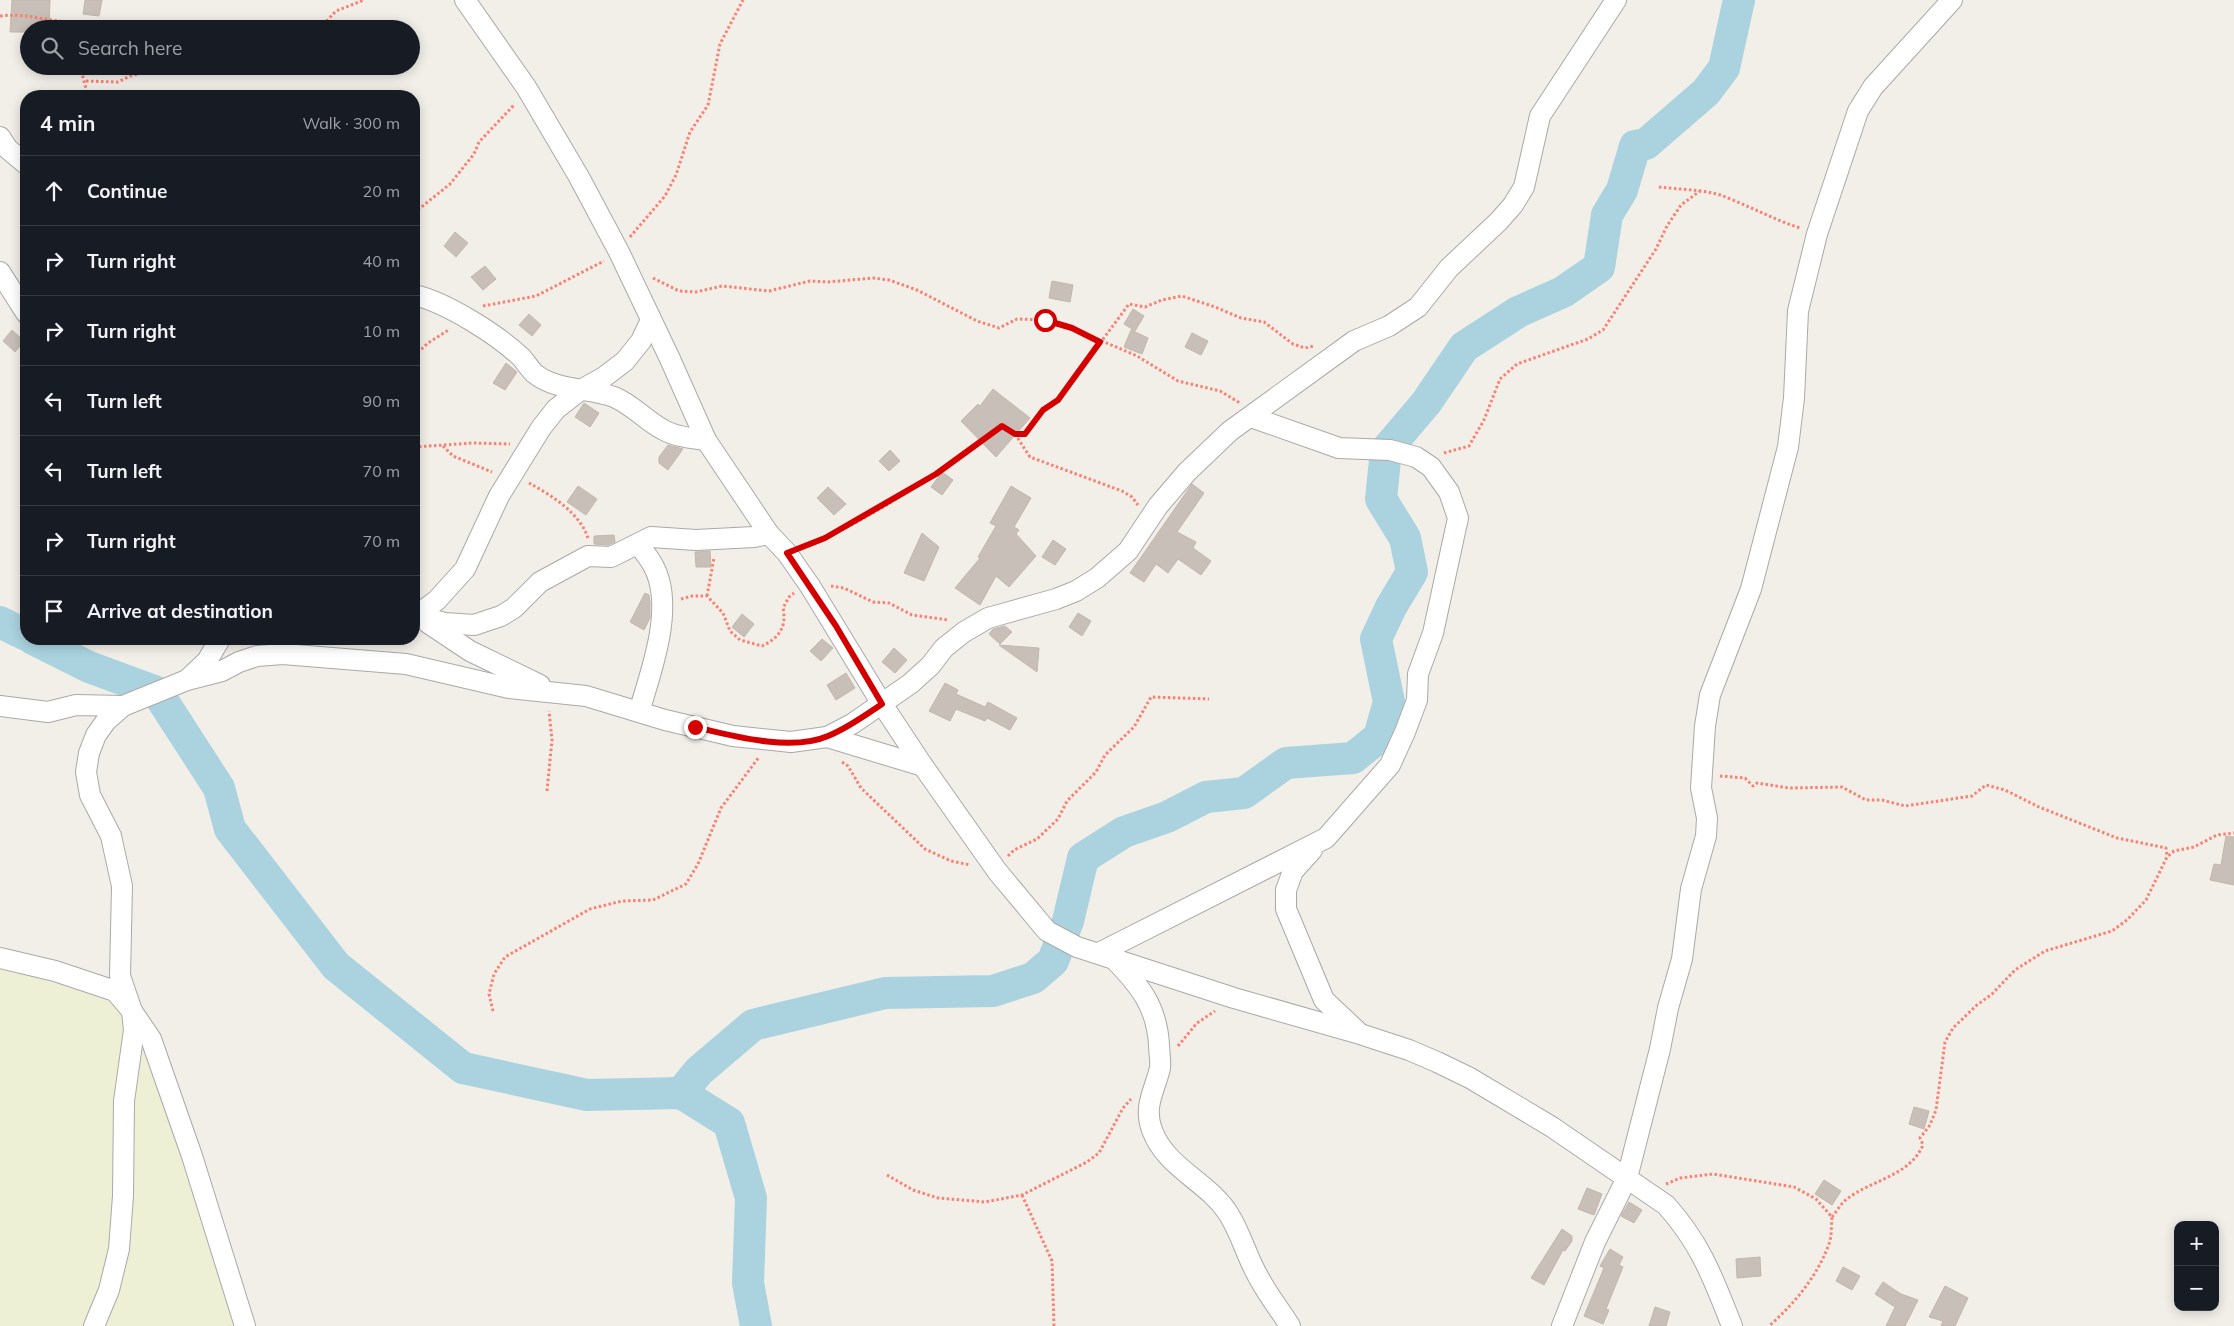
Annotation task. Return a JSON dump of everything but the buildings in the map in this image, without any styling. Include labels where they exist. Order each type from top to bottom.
[{"type":"street","points":[[465,0],[526,87],[579,177],[619,252],[706,440],[769,534],[787,553],[836,626],[882,704],[923,766],[996,871],[1047,932],[1077,946],[1234,998],[1409,1050],[1470,1078],[1552,1127],[1666,1205],[1693,1240],[1704,1258],[1732,1326]]},
{"type":"street","points":[[94,1326],[109,1290],[119,1249],[123,1196],[124,1101],[134,1030],[132,1011],[120,976],[122,886],[111,836],[90,795],[86,772],[89,753],[96,735],[106,721],[124,706],[187,680],[222,670],[257,656],[283,654],[406,664],[475,681],[609,702],[695,727],[772,741],[808,741],[827,737],[852,724],[910,684],[944,648],[972,627],[988,618],[1056,599],[1076,591],[1097,578],[1128,551],[1148,520],[1187,472],[1213,445],[1354,341],[1388,326],[1418,308],[1449,268],[1499,221],[1513,205],[1524,187],[1540,116],[1616,0]]},
{"type":"street","points":[[1562,1326],[1595,1242],[1627,1178],[1660,1049],[1668,1008],[1682,959],[1691,889],[1706,836],[1707,818],[1701,788],[1705,726],[1710,695],[1751,589],[1788,447],[1794,398],[1798,311],[1817,234],[1858,111],[1873,88],[1952,0]]},
{"type":"street","points":[[3,143],[20,159]]},
{"type":"street","points":[[0,272],[20,304]]},
{"type":"street","points":[[420,297],[435,301],[465,317],[521,358],[535,374],[579,391],[612,396],[625,402],[661,429],[675,435],[706,440]]},
{"type":"street","points":[[420,611],[437,600],[465,569],[499,496],[530,445],[556,409],[579,391],[604,377],[625,361],[641,341],[651,320]]},
{"type":"street","points":[[1107,956],[1326,838],[1390,765],[1406,732],[1417,700],[1418,674],[1433,633],[1458,518],[1450,492],[1431,467],[1416,457],[1390,450],[1339,448],[1250,417]]},
{"type":"street","points":[[420,616],[445,623],[474,624],[500,616],[514,608],[540,582],[588,556],[611,557],[651,538],[696,540],[754,537],[769,534]]},
{"type":"street","points":[[639,545],[655,568],[663,600],[657,652],[639,712]]},
{"type":"street","points":[[420,617],[470,651],[555,693]]},
{"type":"street","points":[[187,680],[207,660],[216,645]]},
{"type":"street","points":[[0,706],[48,712],[76,705],[124,706]]},
{"type":"street","points":[[827,737],[923,766]]},
{"type":"street","points":[[1318,842],[1293,871],[1286,890],[1286,909],[1324,1000],[1360,1034]]},
{"type":"street","points":[[1107,956],[1138,984],[1152,1007],[1158,1034],[1160,1067],[1152,1090],[1148,1113],[1152,1130],[1163,1151],[1180,1169],[1215,1197],[1228,1214],[1258,1278],[1290,1326]]},
{"type":"street","points":[[0,958],[56,971],[115,992],[132,1011],[151,1039],[192,1156],[246,1326]]},
{"type":"path","points":[[328,20],[336,11],[364,0]]},
{"type":"path","points":[[0,16],[19,14],[42,20]]},
{"type":"path","points":[[84,75],[87,90]]},
{"type":"path","points":[[86,81],[118,82],[134,75]]},
{"type":"path","points":[[420,208],[450,184],[474,154],[479,142],[515,105],[526,87]]},
{"type":"path","points":[[1659,187],[1700,191],[1727,197],[1773,219],[1817,234]]},
{"type":"path","points":[[1416,457],[1440,454],[1469,446],[1484,420],[1500,379],[1517,364],[1588,339],[1603,330],[1656,249],[1667,226],[1681,205],[1700,191]]},
{"type":"path","points":[[634,286],[642,279],[653,278],[679,291],[696,292],[722,286],[769,291],[810,281],[828,282],[873,278],[889,280],[917,290],[977,321],[999,328],[1016,319],[1045,320],[1072,328],[1100,342],[1137,356],[1178,381],[1220,391],[1245,406],[1250,417]]},
{"type":"path","points":[[1015,434],[1025,434],[1043,410],[1058,400],[1129,304],[1145,307],[1162,300],[1182,296],[1240,318],[1264,322],[1293,344],[1305,348],[1319,345]]},
{"type":"path","points":[[787,553],[825,538],[936,474],[1002,426],[1015,434],[1030,457],[1051,467],[1122,491],[1132,497],[1148,520]]},
{"type":"path","points":[[420,447],[472,443],[530,445]]},
{"type":"path","points":[[443,446],[453,456],[479,468],[496,473],[512,474],[545,492],[581,521],[588,537],[588,556]]},
{"type":"path","points":[[707,596],[715,555],[732,537]]},
{"type":"path","points":[[547,791],[555,693]]},
{"type":"path","points":[[840,761],[848,766],[862,788],[925,849],[950,861],[996,871],[1014,850],[1037,839],[1058,819],[1067,800],[1096,772],[1105,755],[1134,727],[1151,697],[1209,699]]},
{"type":"path","points":[[493,1011],[489,994],[494,974],[505,957],[590,909],[622,901],[653,900],[686,884],[698,864],[721,808],[740,780],[772,741]]},
{"type":"path","points":[[1702,775],[1745,778],[1753,786],[1757,783],[1789,788],[1842,787],[1866,800],[1882,800],[1905,806],[1972,796],[1986,785],[2005,790],[2039,807],[2117,838],[2166,848],[2167,857]]},
{"type":"path","points":[[1769,1326],[1792,1306],[1814,1273],[1829,1243],[1832,1217],[1846,1199],[1905,1168],[1919,1154],[1923,1145],[1920,1138],[1930,1125],[1936,1110],[1945,1042],[1953,1028],[2025,962],[2044,951],[2112,931],[2126,920],[2146,900],[2167,857],[2174,852],[2194,847],[2217,836],[2234,833]]},
{"type":"path","points":[[1160,1067],[1197,1023],[1234,998]]},
{"type":"path","points":[[887,1175],[913,1190],[938,1198],[985,1202],[1022,1195],[1087,1162],[1099,1153],[1123,1108],[1133,1096]]},
{"type":"path","points":[[1649,1193],[1680,1178],[1713,1174],[1794,1186],[1816,1200],[1832,1217]]},
{"type":"path","points":[[1022,1195],[1052,1261],[1054,1326]]},
{"type":"green space","points":[[0,967],[126,991],[242,1326],[0,1326]]},
{"type":"waterway","points":[[681,1093],[699,1071],[753,1025],[885,993],[993,991],[1033,978],[1053,961],[1068,921],[1083,858],[1124,832],[1167,817],[1206,797],[1244,793],[1286,763],[1353,758],[1379,737],[1389,702],[1376,639],[1391,607],[1412,572],[1405,538],[1381,499],[1386,450],[1426,403],[1464,347],[1518,312],[1563,292],[1599,267],[1607,215],[1622,190],[1635,146],[1646,144],[1706,92],[1724,68],[1739,0]]},
{"type":"waterway","points":[[0,622],[20,632]]},
{"type":"waterway","points":[[45,645],[89,667],[157,692],[219,788],[230,829],[336,966],[463,1068],[587,1095],[681,1093],[729,1123],[751,1198],[748,1283],[756,1326]]},
{"type":"route","points":[[695,727],[733,736],[772,741],[808,741],[827,737],[852,724],[882,704],[836,626],[787,553],[825,538],[868,515],[936,474],[1002,426],[1015,434],[1025,434],[1043,410],[1058,400],[1100,342],[1072,328],[1045,320]]}]
